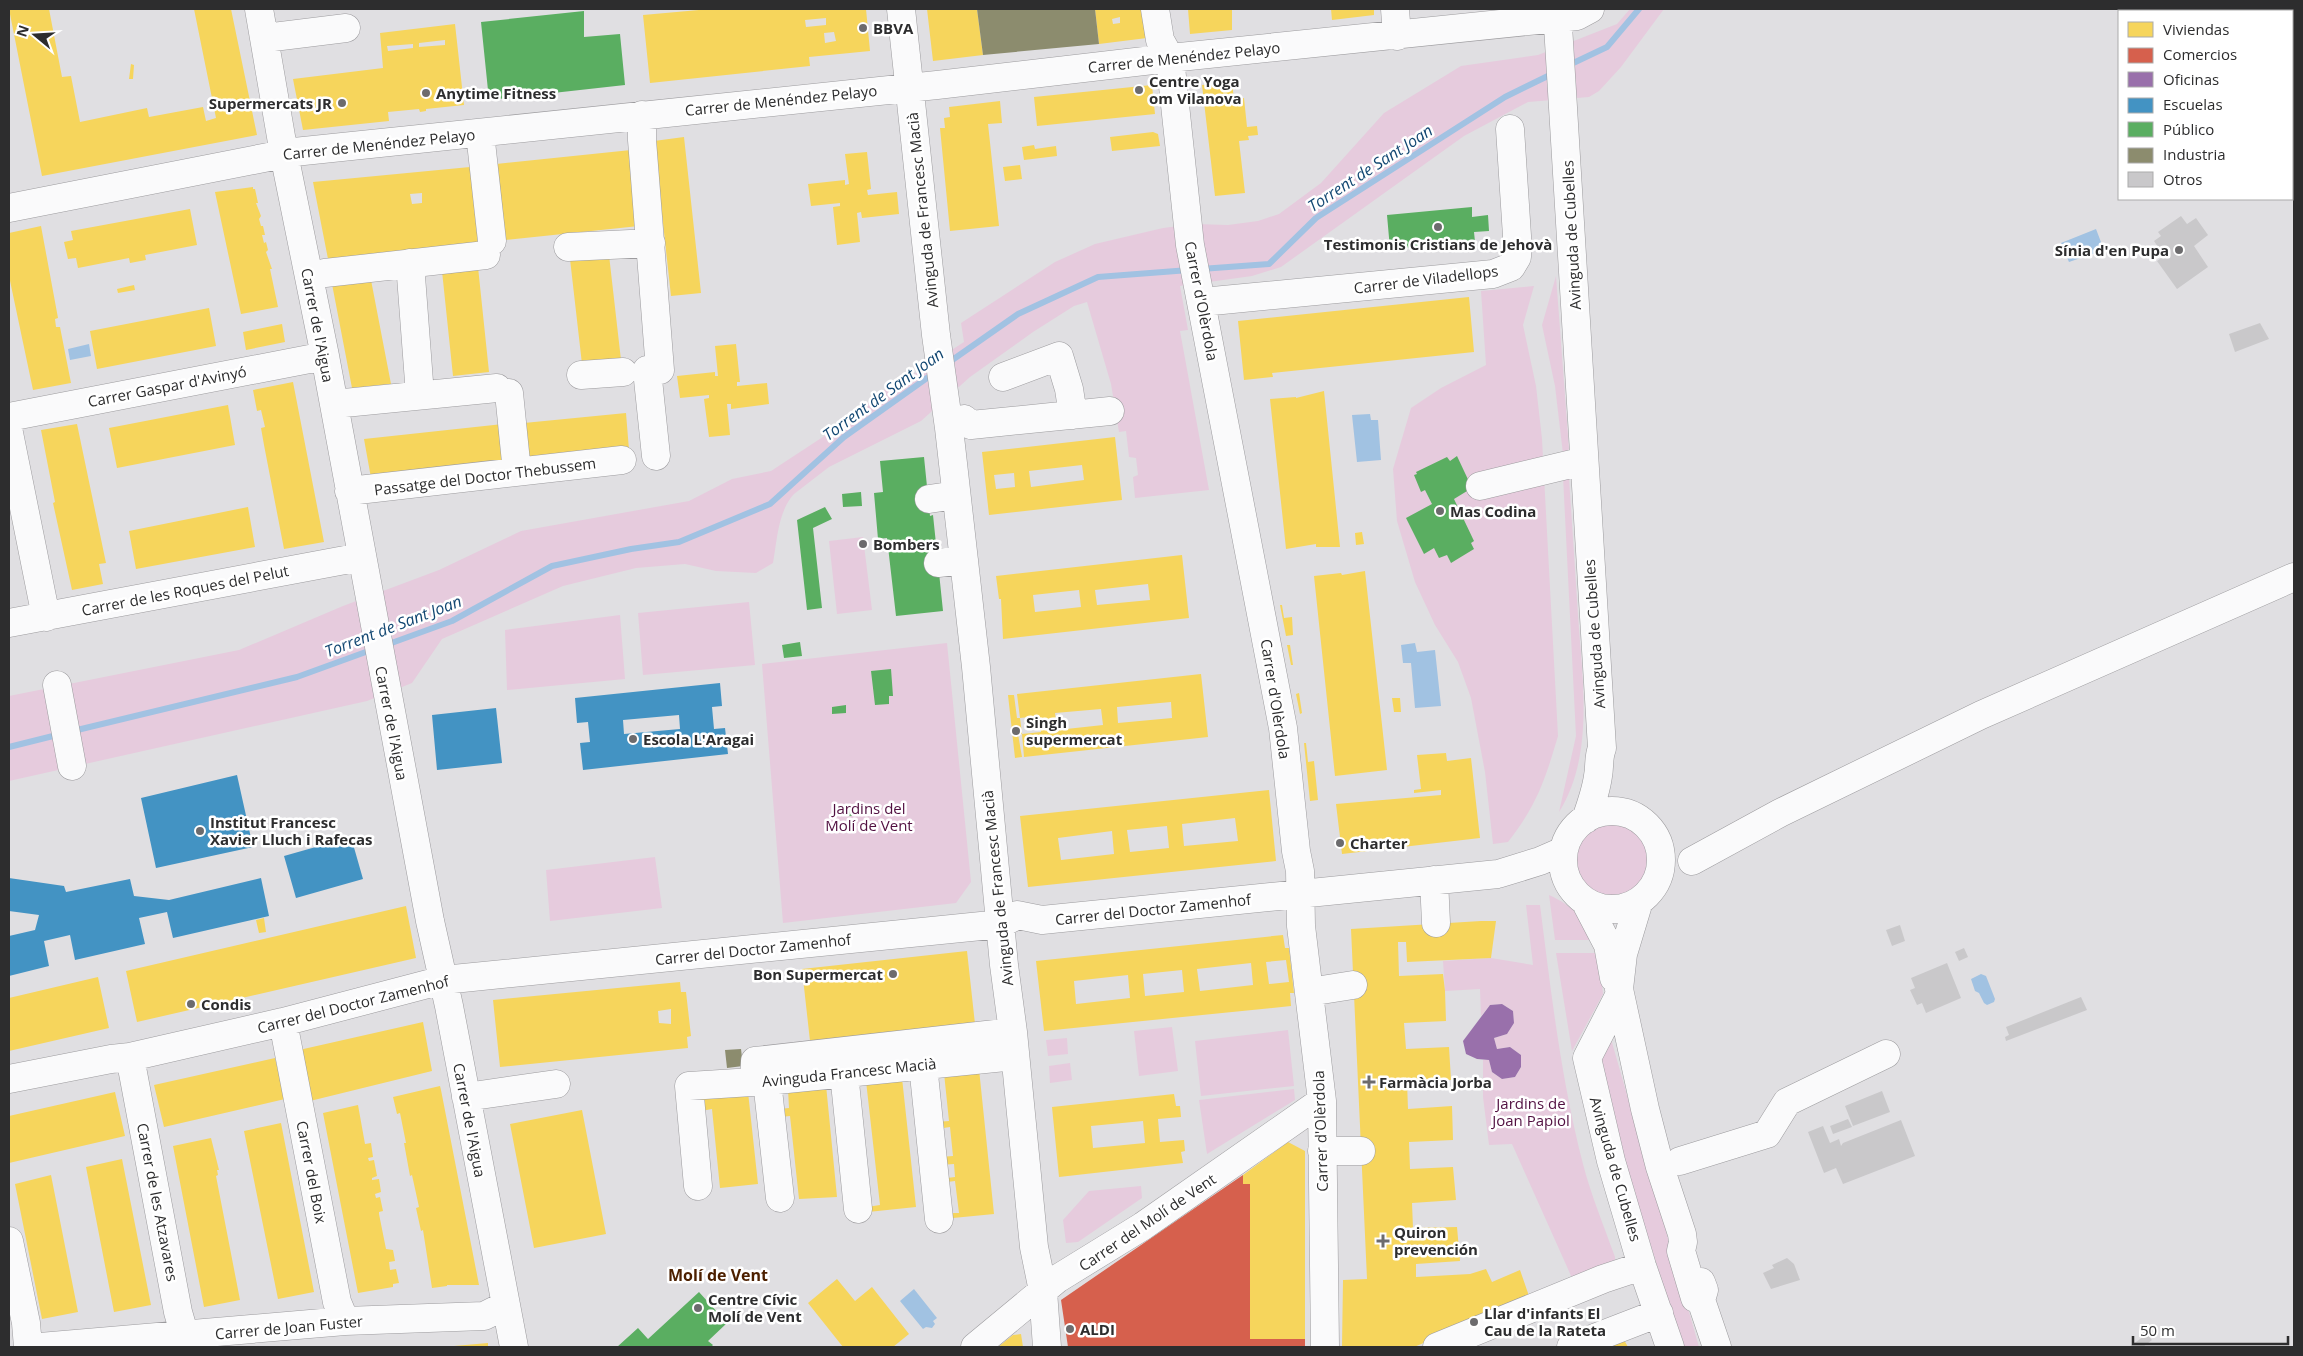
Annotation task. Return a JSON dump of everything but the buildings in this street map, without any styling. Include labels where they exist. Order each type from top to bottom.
[{"type":"street","name":"Carrer de l'Aigua","points":[[259,9],[284,154],[320,273],[325,356],[360,557],[514,1347]]},
{"type":"street","name":"Avinguda de Francesc Macià","points":[[901,9],[936,335],[956,495],[951,561],[1001,924],[1034,1247],[1043,1292],[1047,1347]]},
{"type":"street","name":"Carrer d'Olèrdola","points":[[1155,9],[1160,40],[1170,58],[1188,226],[1283,728],[1296,851],[1300,871],[1301,926],[1322,1101],[1322,1152],[1314,1229],[1315,1294],[1325,1347]]},
{"type":"street","points":[[1395,9],[1397,36]]},
{"type":"street","name":"Carrer de Menéndez Pelayo","points":[[9,208],[284,154],[1170,58],[1397,36],[1474,18],[1527,15],[1571,16]]},
{"type":"street","name":"Avinguda de Cubelles","points":[[1571,16],[1564,98],[1602,748]]},
{"type":"street","points":[[265,38],[346,28]]},
{"type":"street","points":[[642,115],[642,140],[660,370],[647,370],[656,456]]},
{"type":"street","name":"Carrer de Viladellops","points":[[1200,294],[1492,274],[1511,267],[1516,257],[1517,236],[1510,128]]},
{"type":"street","points":[[320,273],[410,263],[489,248],[480,133]]},
{"type":"street","points":[[568,247],[651,243]]},
{"type":"street","points":[[410,263],[420,395]]},
{"type":"street","name":"Carrer Gaspar d'Avinyó","points":[[9,417],[325,356]]},
{"type":"street","points":[[1004,377],[1059,356],[1069,389],[1073,415]]},
{"type":"street","points":[[581,375],[623,372]]},
{"type":"street","points":[[334,404],[420,395],[503,390],[517,472]]},
{"type":"street","points":[[948,419],[964,419],[971,425],[1110,411]]},
{"type":"street","points":[[9,433],[46,617]]},
{"type":"street","name":"Passatge del Doctor Thebussem","points":[[349,491],[622,460]]},
{"type":"street","points":[[1480,486],[1584,461]]},
{"type":"street","points":[[928,499],[956,495]]},
{"type":"street","name":"Carrer de les Roques del Pelut","points":[[9,623],[360,557]]},
{"type":"street","points":[[1692,861],[1780,813],[1981,715],[2294,577]]},
{"type":"street","points":[[57,685],[72,766]]},
{"type":"street","points":[[1586,819],[1594,798],[1599,773],[1598,758],[1602,748],[1610,758],[1617,810]]},
{"type":"street","points":[[1503,872],[1550,876],[1576,891],[1601,908],[1614,909],[1626,907],[1639,900],[1648,892],[1657,878],[1660,869],[1659,846],[1649,828],[1617,810],[1597,812],[1573,828],[1563,850],[1562,864],[1576,891],[1608,945],[1645,1110],[1683,1242],[1681,1251],[1696,1298],[1701,1300],[1717,1347]]},
{"type":"street","points":[[1503,872],[1540,862],[1563,850]]},
{"type":"street","name":"Carrer del Doctor Zamenhof","points":[[9,1079],[130,1057],[283,1022],[443,980],[1001,924],[1017,915],[1042,920],[1503,872]]},
{"type":"street","points":[[1434,880],[1436,923]]},
{"type":"street","points":[[1619,990],[1623,954],[1639,900]]},
{"type":"street","points":[[1309,992],[1354,985]]},
{"type":"street","name":"Avinguda de Cubelles","points":[[1619,990],[1586,1058],[1611,1161],[1642,1266],[1670,1347]]},
{"type":"street","name":"Carrer del Boix","points":[[283,1022],[337,1302],[345,1321]]},
{"type":"street","name":"Avinguda Francesc Macià","points":[[1014,1044],[922,1065],[760,1082],[755,1061],[1014,1044]]},
{"type":"street","points":[[1680,1161],[1767,1134],[1787,1102],[1886,1054]]},
{"type":"street","name":"Carrer de les Atzavares","points":[[130,1057],[178,1312],[187,1341]]},
{"type":"street","points":[[922,1065],[939,1219]]},
{"type":"street","points":[[844,1073],[858,1209]]},
{"type":"street","points":[[698,1186],[689,1086],[760,1082],[780,1198]]},
{"type":"street","points":[[466,1096],[556,1084]]},
{"type":"street","name":"Carrer del Molí de Vent","points":[[974,1347],[1058,1279],[1167,1210],[1322,1101]]},
{"type":"street","points":[[1322,1152],[1361,1151]]},
{"type":"street","points":[[9,1241],[26,1323],[28,1347]]},
{"type":"street","points":[[1437,1347],[1642,1266]]},
{"type":"street","name":"Carrer de Joan Fuster","points":[[40,1347],[187,1341],[345,1321],[484,1316],[506,1305]]},
{"type":"street","points":[[1570,1347],[1659,1313]]},
{"type":"green space","points":[[1630,9],[1664,9],[1621,67],[1599,91],[1589,97],[1528,102],[1464,136],[1281,267],[1252,276],[1180,286],[1188,330],[1180,331],[1209,490],[1135,498],[1133,477],[1138,475],[1136,458],[1129,457],[1126,431],[1119,432],[1111,384],[1087,302],[1074,306],[1033,332],[970,377],[921,421],[829,467],[794,494],[781,518],[773,563],[756,573],[716,571],[685,564],[636,568],[563,586],[442,639],[412,683],[367,701],[9,781],[9,696],[239,650],[343,606],[439,570],[521,531],[689,501],[732,479],[771,471],[835,429],[896,381],[916,373],[964,342],[961,323],[1055,262],[1095,244],[1163,228],[1195,224],[1228,225],[1258,221],[1279,214],[1321,183],[1384,113],[1461,66],[1538,55],[1617,24]]},
{"type":"green space","points":[[1556,276],[1569,449],[1563,454],[1555,386],[1542,325]]},
{"type":"green space","points":[[1534,286],[1523,325],[1536,386],[1542,439],[1558,736],[1539,792],[1526,816],[1508,842],[1493,844],[1485,772],[1471,698],[1458,662],[1435,625],[1415,582],[1397,521],[1393,469],[1411,408],[1441,388],[1486,365],[1481,291]]},
{"type":"green space","points":[[1563,476],[1569,478],[1584,716],[1578,766],[1570,790],[1559,812],[1576,736]]},
{"type":"green space","points":[[863,537],[872,610],[837,614],[829,541]]},
{"type":"green space","points":[[749,602],[755,665],[643,675],[638,613]]},
{"type":"green space","points":[[620,615],[625,679],[507,690],[505,630]]},
{"type":"green space","name":"Jardins del Molí de Vent","points":[[947,643],[971,882],[956,903],[783,923],[762,664]]},
{"type":"green space","points":[[1611,823],[1632,829],[1642,839],[1648,860],[1642,881],[1632,891],[1611,897],[1590,891],[1580,881],[1574,860],[1580,839],[1590,829]]},
{"type":"green space","points":[[655,857],[662,908],[550,921],[546,870]]},
{"type":"green space","points":[[1549,895],[1577,913],[1598,940],[1555,940]]},
{"type":"green space","name":"Jardins de Joan Papiol","points":[[1526,905],[1540,905],[1557,1035],[1575,1132],[1590,1187],[1615,1257],[1615,1260],[1572,1278],[1512,1144],[1489,1145],[1483,1097],[1483,1060],[1489,1060],[1492,1072],[1502,1079],[1515,1077],[1521,1067],[1521,1055],[1510,1047],[1497,1049],[1494,1038],[1507,1034],[1514,1023],[1513,1011],[1502,1004],[1490,1005],[1481,1016],[1480,989],[1445,991],[1443,961],[1491,958],[1533,965]]},
{"type":"green space","points":[[1556,953],[1599,953],[1603,994],[1572,1051]]},
{"type":"green space","points":[[1172,1027],[1178,1071],[1139,1076],[1134,1031]]},
{"type":"green space","points":[[1288,1030],[1294,1086],[1201,1096],[1195,1041]]},
{"type":"green space","points":[[1067,1038],[1068,1054],[1048,1056],[1046,1040]]},
{"type":"green space","points":[[1611,1039],[1699,1347],[1683,1347],[1629,1177],[1597,1055]]},
{"type":"green space","points":[[1070,1063],[1072,1080],[1050,1083],[1049,1066]]},
{"type":"green space","points":[[1294,1089],[1295,1100],[1207,1154],[1199,1100]]},
{"type":"green space","points":[[1141,1186],[1142,1198],[1078,1242],[1066,1243],[1063,1220],[1089,1191]]},
{"type":"water","points":[[2096,229],[2104,250],[2069,262],[2061,243]]},
{"type":"water","points":[[89,344],[91,356],[70,360],[68,349]]},
{"type":"water","points":[[1370,414],[1371,420],[1378,420],[1381,460],[1357,462],[1352,415]]},
{"type":"water","points":[[1415,643],[1417,652],[1435,650],[1441,706],[1415,708],[1411,663],[1403,663],[1401,645]]},
{"type":"water","points":[[1981,974],[1986,976],[1995,999],[1994,1002],[1987,1005],[1979,993],[1975,991],[1971,979]]},
{"type":"water","points":[[914,1289],[937,1318],[933,1321],[935,1324],[932,1328],[926,1327],[923,1329],[900,1301]]},
{"type":"waterway","name":"Torrent de Sant Joan","points":[[1567,66],[1607,47],[1639,9]]},
{"type":"waterway","name":"Torrent de Sant Joan","points":[[1201,269],[1269,264],[1316,218],[1505,97],[1554,73]]},
{"type":"waterway","name":"Torrent de Sant Joan","points":[[948,363],[1018,314],[1098,277],[1189,270]]},
{"type":"waterway","name":"Torrent de Sant Joan","points":[[386,645],[452,621],[552,566],[631,549],[679,542],[770,504],[844,437],[934,373]]},
{"type":"waterway","name":"Torrent de Sant Joan","points":[[73,731],[297,677],[374,649]]},
{"type":"waterway","name":"Torrent de Sant Joan","points":[[9,747],[61,734]]},
{"type":"place","name":"BBVA","points":[[863,28]]},
{"type":"place","name":"Centre Yoga om Vilanova","points":[[1139,90]]},
{"type":"place","name":"Anytime Fitness","points":[[426,93]]},
{"type":"place","name":"Supermercats JR","points":[[342,103]]},
{"type":"place","name":"Testimonis Cristians de Jehovà","points":[[1438,227]]},
{"type":"place","name":"Sínia d'en Pupa","points":[[2179,250]]},
{"type":"place","name":"Mas Codina","points":[[1440,511]]},
{"type":"place","name":"Bombers","points":[[863,544]]},
{"type":"place","name":"Singh supermercat","points":[[1016,731]]},
{"type":"place","name":"Escola L'Aragai","points":[[633,739]]},
{"type":"place","name":"Institut Francesc Xavier Lluch i Rafecas","points":[[200,831]]},
{"type":"place","name":"Charter","points":[[1340,843]]},
{"type":"place","name":"Bon Supermercat","points":[[893,974]]},
{"type":"place","name":"Condis","points":[[191,1004]]},
{"type":"place","name":"Farmàcia Jorba","points":[[1369,1082]]},
{"type":"place","name":"Quiron prevención","points":[[1383,1241]]},
{"type":"place","name":"Centre Cívic Molí de Vent","points":[[698,1308]]},
{"type":"place","name":"Llar d'infants El Cau de la Rateta","points":[[1474,1322]]},
{"type":"place","name":"ALDI","points":[[1070,1329]]},
{"type":"district","name":"Molí de Vent","points":[[718,1275]]}]
